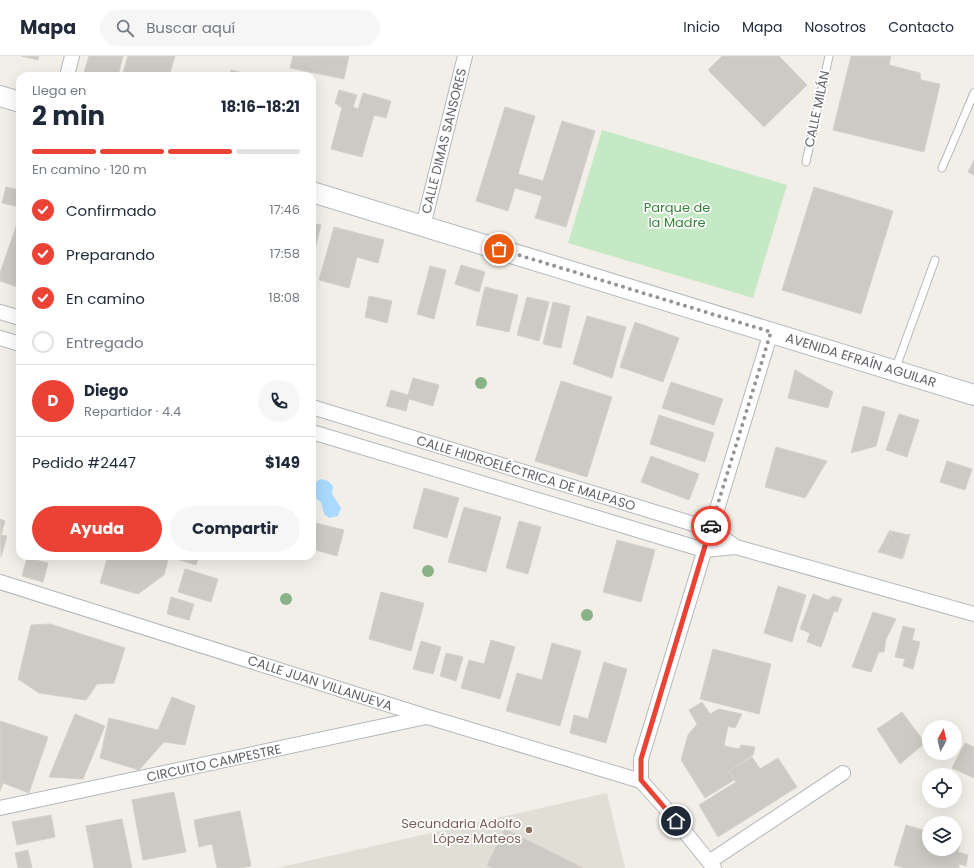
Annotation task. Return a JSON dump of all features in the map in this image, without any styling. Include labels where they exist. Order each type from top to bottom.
[{"type":"main road","points":[[0,96],[16,101]]},
{"type":"main road","name":"AVENIDA EFRAÍN AGUILAR","points":[[316,193],[974,395]]},
{"type":"street","points":[[68,72],[72,56]]},
{"type":"street","name":"CALLE DIMAS SANSORES","points":[[423,226],[465,56]]},
{"type":"street","points":[[0,312],[16,317]]},
{"type":"street","points":[[771,332],[641,759],[641,780],[711,865],[843,773]]},
{"type":"street","points":[[0,338],[16,343]]},
{"type":"street","name":"CALLE HIDROELÉCTRICA DE MALPASO","points":[[316,408],[710,530],[736,547],[974,614]]},
{"type":"street","name":"CALLE HIDROELÉCTRICA DE MALPASO","points":[[316,433],[704,550],[736,547]]},
{"type":"street","name":"CALLE JUAN VILLANUEVA","points":[[0,582],[428,717],[641,780]]},
{"type":"street","name":"CIRCUITO CAMPESTRE","points":[[0,808],[428,717]]},
{"type":"lane","name":"CALLE MILÁN","points":[[806,162],[829,56]]},
{"type":"lane","points":[[942,168],[974,93]]},
{"type":"lane","points":[[895,371],[935,260]]},
{"type":"shaded area","name":"Secundaria Adolfo López Mateos","points":[[607,793],[625,868],[277,868]]},
{"type":"green space","name":"Parque de la Madre","points":[[602,130],[787,185],[753,298],[568,243]]},
{"type":"water","points":[[321,479],[328,481],[333,486],[332,494],[341,508],[338,516],[329,518],[324,514],[321,502],[316,498],[316,482]]},
{"type":"building","points":[[21,56],[39,56],[38,60]]},
{"type":"building","points":[[89,56],[123,56],[119,72],[84,72]]},
{"type":"building","points":[[128,56],[175,56],[170,72],[123,72]]},
{"type":"building","points":[[293,56],[349,56],[344,79],[316,73],[316,72],[290,68]]},
{"type":"building","points":[[722,56],[779,56],[807,85],[764,127],[708,70]]},
{"type":"building","points":[[851,56],[891,56],[889,65],[920,73],[921,80],[940,84],[924,152],[833,130]]},
{"type":"building","points":[[339,90],[357,95],[353,107],[358,109],[363,93],[391,101],[386,118],[374,115],[362,157],[331,149],[342,108],[335,103]]},
{"type":"building","points":[[505,107],[535,116],[518,174],[543,181],[562,121],[595,131],[566,227],[535,218],[542,196],[515,188],[508,211],[476,201]]},
{"type":"building","points":[[974,160],[974,175],[968,172]]},
{"type":"building","points":[[6,187],[16,189],[16,206],[2,203]]},
{"type":"building","points":[[814,187],[893,211],[861,314],[782,290]]},
{"type":"building","points":[[316,224],[321,225],[316,245]]},
{"type":"building","points":[[16,227],[16,287],[0,281],[0,273]]},
{"type":"building","points":[[334,227],[384,240],[378,263],[357,257],[349,288],[319,280]]},
{"type":"building","points":[[461,265],[485,272],[479,292],[455,284]]},
{"type":"building","points":[[430,266],[446,270],[434,319],[417,314]]},
{"type":"building","points":[[485,287],[518,295],[509,332],[476,325]]},
{"type":"building","points":[[369,296],[392,301],[387,323],[365,317]]},
{"type":"building","points":[[527,297],[549,302],[539,341],[517,335]]},
{"type":"building","points":[[553,302],[570,306],[561,348],[543,344]]},
{"type":"building","points":[[587,316],[626,327],[612,378],[573,364]]},
{"type":"building","points":[[635,322],[679,338],[663,382],[620,367]]},
{"type":"building","points":[[795,370],[833,392],[828,408],[788,398]]},
{"type":"building","points":[[413,378],[439,385],[433,406],[409,399],[406,411],[386,406],[391,390],[408,395]]},
{"type":"building","points":[[561,381],[612,397],[587,477],[535,461]]},
{"type":"building","points":[[671,382],[723,399],[714,425],[662,408]]},
{"type":"building","points":[[863,406],[885,412],[876,446],[851,453]]},
{"type":"building","points":[[899,414],[919,420],[907,457],[886,450]]},
{"type":"building","points":[[659,415],[714,433],[705,462],[650,444]]},
{"type":"building","points":[[776,447],[827,461],[805,498],[765,487]]},
{"type":"building","points":[[651,456],[699,474],[689,500],[641,482]]},
{"type":"building","points":[[947,461],[972,469],[965,490],[940,482]]},
{"type":"building","points":[[424,488],[459,498],[447,538],[413,528]]},
{"type":"building","points":[[464,507],[501,517],[486,572],[448,562]]},
{"type":"building","points":[[0,519],[5,521],[1,535],[7,536],[1,557]]},
{"type":"building","points":[[519,521],[541,527],[528,574],[506,568]]},
{"type":"building","points":[[316,523],[344,530],[337,556],[316,550]]},
{"type":"building","points":[[890,530],[896,544],[902,537],[910,534],[903,558],[878,552]]},
{"type":"building","points":[[891,531],[908,535],[902,559],[885,554]]},
{"type":"building","points":[[617,540],[655,550],[641,602],[603,592]]},
{"type":"building","points":[[26,560],[35,560],[48,563],[43,582],[22,576]]},
{"type":"building","points":[[107,560],[168,560],[164,575],[138,594],[100,583]]},
{"type":"building","points":[[179,560],[198,560],[196,565]]},
{"type":"building","points":[[185,569],[218,579],[211,602],[178,592]]},
{"type":"building","points":[[778,586],[806,595],[792,642],[764,633]]},
{"type":"building","points":[[381,592],[424,603],[411,651],[369,639]]},
{"type":"building","points":[[813,594],[828,600],[833,596],[842,599],[837,612],[834,611],[821,647],[807,642],[810,633],[800,629]]},
{"type":"building","points":[[171,597],[194,604],[189,620],[167,614]]},
{"type":"building","points":[[873,612],[896,619],[886,639],[884,652],[879,652],[871,672],[852,667]]},
{"type":"building","points":[[50,624],[125,648],[114,683],[97,684],[86,700],[39,693],[18,679],[31,625]]},
{"type":"building","points":[[903,626],[915,629],[912,640],[920,642],[913,669],[903,666],[905,659],[895,657]]},
{"type":"building","points":[[491,640],[515,647],[500,699],[461,688],[469,660],[484,664]]},
{"type":"building","points":[[421,641],[441,647],[433,674],[413,669]]},
{"type":"building","points":[[552,643],[581,651],[560,726],[506,711],[517,673],[542,680]]},
{"type":"building","points":[[713,649],[771,664],[759,714],[700,699]]},
{"type":"building","points":[[446,653],[463,657],[456,681],[440,676]]},
{"type":"building","points":[[604,662],[627,669],[606,743],[570,733],[574,715],[588,719]]},
{"type":"building","points":[[172,697],[195,706],[185,745],[164,742],[139,770],[100,758],[109,718],[158,730]]},
{"type":"building","points":[[702,702],[710,714],[719,709],[742,714],[735,728],[728,726],[724,746],[739,749],[741,745],[755,747],[753,755],[729,771],[734,780],[705,798],[681,760],[688,735],[697,724],[689,710]]},
{"type":"building","points":[[902,712],[922,739],[922,746],[900,764],[877,729]]},
{"type":"building","points":[[75,714],[105,726],[83,779],[49,777]]},
{"type":"building","points":[[0,721],[48,737],[29,793],[3,783],[0,791]]},
{"type":"building","points":[[965,743],[974,747],[974,778],[962,773],[962,768],[952,768],[956,760],[962,760],[962,749]]},
{"type":"building","points":[[752,757],[760,769],[778,758],[797,787],[718,837],[699,805],[736,782],[729,771]]},
{"type":"building","points":[[174,792],[186,852],[143,860],[132,800]]},
{"type":"building","points":[[240,811],[251,866],[240,868],[217,868],[212,844],[199,847],[194,820]]},
{"type":"building","points":[[51,815],[55,837],[17,845],[12,822]]},
{"type":"building","points":[[122,819],[132,868],[94,868],[86,826]]},
{"type":"building","points":[[906,825],[922,830],[922,856],[962,856],[962,853],[968,855],[966,866],[959,864],[959,868],[904,868],[894,865]]},
{"type":"building","points":[[505,829],[583,868],[492,868],[487,865]]},
{"type":"building","points":[[28,850],[32,868],[18,868],[15,853]]},
{"type":"way so far","points":[[499,249],[771,332],[711,526]]},
{"type":"place","name":"Secundaria Adolfo López Mateos","points":[[529,830]]},
{"type":"route","points":[[676,821],[641,780],[641,759],[711,526]]}]
